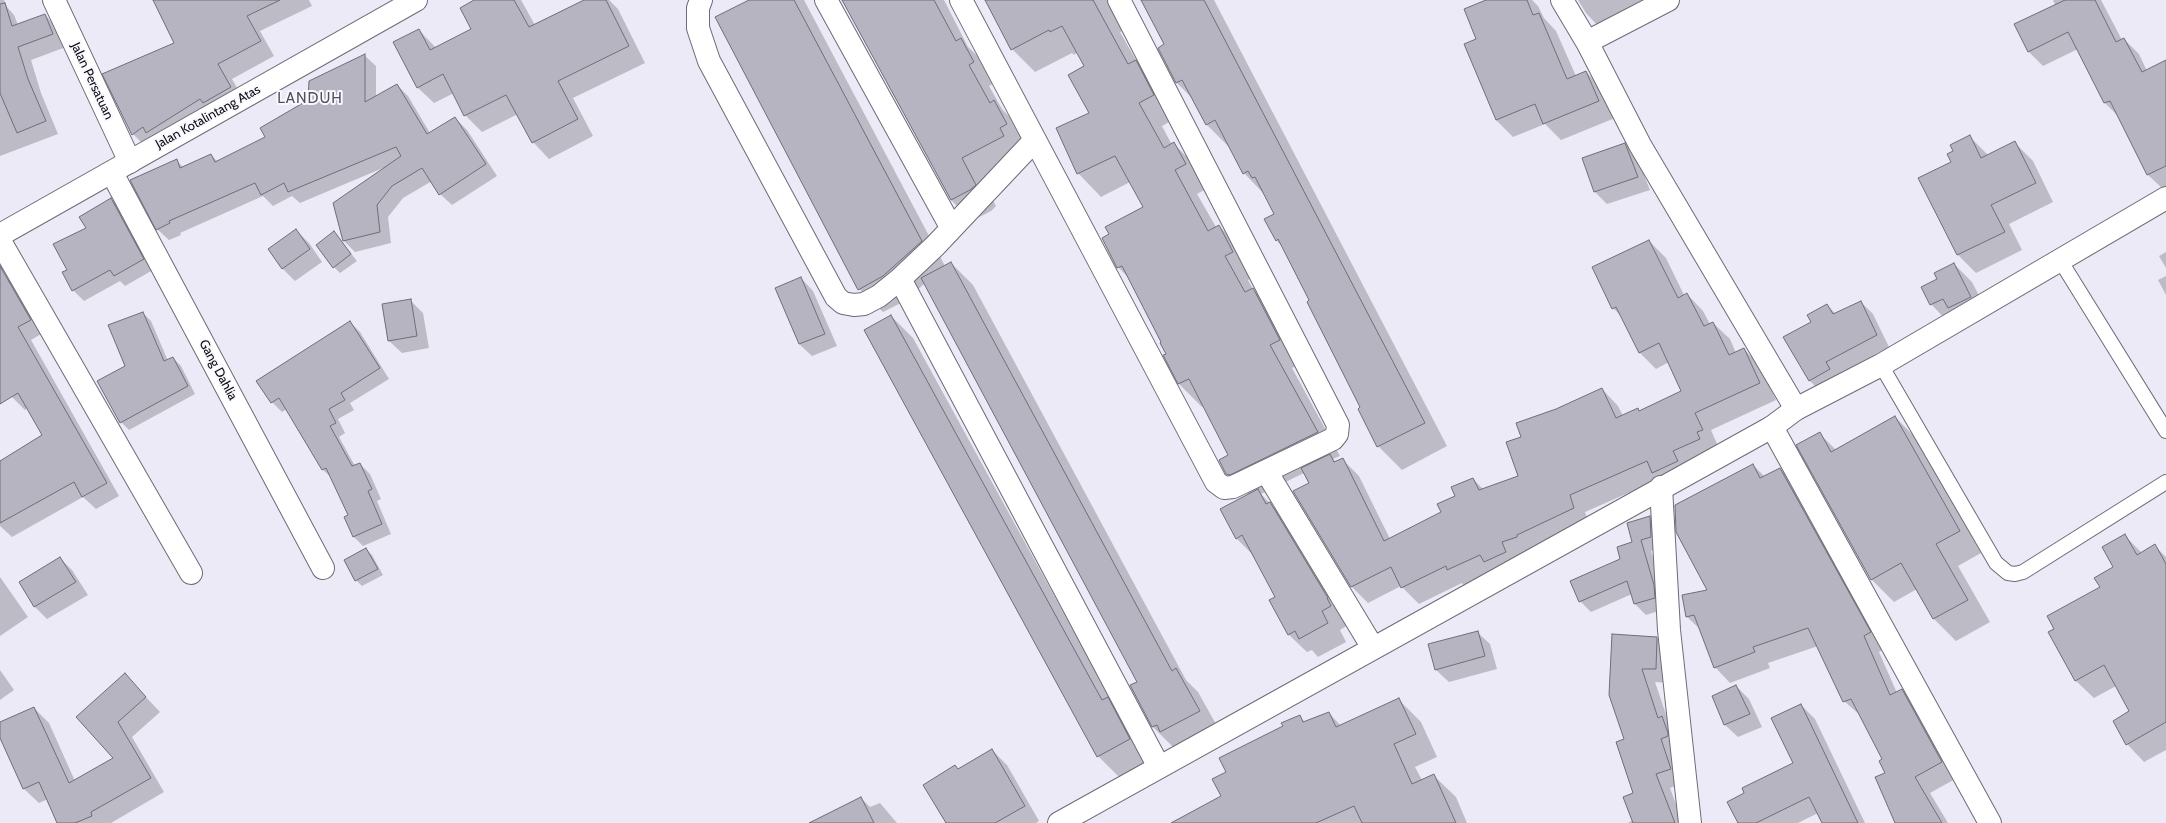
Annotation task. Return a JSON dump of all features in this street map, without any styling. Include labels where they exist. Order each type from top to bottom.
[{"type":"street","name":"Jalan Persatuan","points":[[54,0],[121,167]]},
{"type":"street","name":"Jalan Kotalintang Atas","points":[[0,235],[416,0]]},
{"type":"street","points":[[700,0],[698,8],[698,28],[709,61],[836,297],[843,303],[854,306],[864,304],[878,296],[900,279],[935,246],[951,227],[1035,140]]},
{"type":"street","points":[[826,0],[951,227]]},
{"type":"street","points":[[961,0],[1216,482],[1224,488],[1233,487],[1333,439],[1338,434],[1338,425],[1119,0]]},
{"type":"street","points":[[1562,0],[1587,42],[1640,145],[1796,410]]},
{"type":"street","points":[[1587,42],[1668,0]]},
{"type":"street","name":"Gang Dahlia","points":[[121,167],[323,568]]},
{"type":"street","points":[[1059,823],[1661,487],[1772,427],[1796,410],[1882,365],[2166,198]]},
{"type":"street","points":[[0,241],[191,573]]},
{"type":"street","points":[[900,279],[1159,767]]},
{"type":"street","points":[[1772,427],[1990,823]]},
{"type":"street","points":[[1266,471],[1373,648]]},
{"type":"street","points":[[1661,487],[1669,630],[1690,823]]},
{"type":"lane","points":[[2060,260],[2166,431]]},
{"type":"lane","points":[[1882,365],[1996,563],[2008,573],[2015,574],[2023,572],[2166,482]]},
{"type":"building","points":[[153,0],[280,0],[247,16],[261,41],[218,64],[231,87],[203,103],[200,99],[146,133],[143,127],[132,135],[102,74],[174,43]]},
{"type":"building","points":[[474,0],[514,0],[529,27],[584,0],[606,0],[629,46],[558,81],[578,119],[532,143],[506,95],[464,116],[443,74],[417,88],[393,42],[419,29],[430,50],[471,29],[460,8]]},
{"type":"building","points":[[749,0],[794,0],[922,241],[883,276],[858,290],[715,17]]},
{"type":"building","points":[[842,0],[934,0],[956,41],[961,38],[974,62],[969,65],[990,103],[994,100],[1007,124],[1000,128],[1004,136],[962,158],[976,185],[970,190],[951,200]]},
{"type":"building","points":[[985,0],[1093,0],[1128,64],[1136,60],[1154,95],[1139,103],[1164,148],[1174,142],[1186,164],[1175,170],[1208,231],[1219,225],[1233,252],[1225,256],[1245,292],[1253,288],[1280,340],[1270,345],[1318,432],[1230,475],[1226,474],[1219,460],[1228,455],[1189,379],[1178,384],[1163,355],[1166,354],[1160,343],[1161,342],[1122,266],[1117,268],[1102,238],[1109,234],[1105,227],[1143,207],[1115,156],[1077,174],[1056,128],[1089,113],[1068,75],[1084,66],[1062,26],[1050,32],[1049,30],[1011,50]]},
{"type":"building","points":[[1141,0],[1204,0],[1425,423],[1377,447],[1358,409],[1360,407],[1307,302],[1309,300],[1278,239],[1276,241],[1264,219],[1274,214],[1255,177],[1252,178],[1248,171],[1243,174],[1215,120],[1206,125],[1182,80],[1176,83],[1158,48],[1164,44]]},
{"type":"building","points":[[1486,0],[1527,0],[1533,15],[1539,13],[1567,79],[1586,71],[1599,101],[1543,124],[1535,104],[1496,120],[1464,44],[1476,39],[1464,9]]},
{"type":"building","points":[[2065,0],[2095,0],[2116,42],[2124,38],[2142,72],[2166,60],[2166,166],[2147,175],[2110,101],[2104,103],[2068,32],[2028,52],[2014,24]]},
{"type":"building","points":[[5,3],[12,26],[45,14],[53,34],[18,47],[28,79],[46,121],[17,133],[0,93],[0,4]]},
{"type":"building","points":[[365,54],[365,102],[397,84],[427,134],[455,117],[486,164],[439,195],[422,168],[392,186],[377,205],[380,232],[343,241],[333,203],[401,156],[396,147],[288,192],[284,183],[261,195],[255,183],[169,221],[170,223],[156,230],[130,180],[177,159],[180,168],[211,154],[215,162],[265,137],[260,128],[308,100],[309,81]]},
{"type":"building","points":[[1970,135],[1981,158],[2015,141],[2036,183],[1991,205],[2005,232],[1957,255],[1918,178],[1951,162],[1947,154],[1953,151],[1950,145]]},
{"type":"building","points":[[1625,143],[1638,177],[1594,192],[1582,158]]},
{"type":"building","points":[[111,198],[144,259],[114,276],[110,270],[72,291],[62,272],[67,270],[53,244],[86,228],[79,217]]},
{"type":"building","points":[[296,229],[310,249],[282,269],[268,249]]},
{"type":"building","points":[[334,231],[351,254],[333,268],[316,245]]},
{"type":"building","points":[[1649,240],[1678,298],[1687,293],[1704,326],[1713,322],[1729,355],[1744,348],[1760,383],[1695,413],[1703,430],[1697,432],[1700,439],[1673,451],[1678,461],[1652,473],[1647,461],[1570,495],[1574,508],[1517,535],[1517,537],[1502,542],[1506,552],[1484,562],[1480,555],[1447,570],[1446,566],[1401,588],[1391,567],[1351,587],[1293,491],[1309,483],[1301,468],[1330,454],[1334,462],[1343,458],[1384,541],[1441,512],[1437,504],[1455,496],[1451,487],[1473,478],[1479,490],[1518,476],[1506,442],[1521,437],[1516,423],[1556,409],[1602,388],[1616,418],[1638,408],[1639,411],[1681,391],[1659,343],[1639,353],[1616,307],[1612,309],[1592,267]]},
{"type":"building","points":[[951,262],[1172,671],[1176,668],[1200,711],[1160,732],[1157,725],[1152,727],[1130,685],[1137,682],[921,278]]},
{"type":"building","points":[[1954,263],[1971,297],[1948,308],[1943,299],[1930,305],[1921,287],[1937,279],[1934,273]]},
{"type":"building","points":[[0,266],[31,320],[18,327],[107,483],[82,497],[74,482],[0,523],[0,461],[42,435],[18,393],[0,404]]},
{"type":"building","points":[[801,277],[825,334],[799,344],[775,288]]},
{"type":"building","points":[[411,299],[417,336],[388,341],[382,304]]},
{"type":"building","points":[[1861,301],[1877,335],[1826,362],[1830,369],[1809,381],[1783,337],[1811,322],[1807,315],[1827,304],[1833,314]]},
{"type":"building","points":[[143,312],[164,361],[173,357],[188,386],[120,423],[97,381],[125,366],[108,325]]},
{"type":"building","points":[[891,315],[1102,700],[1108,697],[1130,739],[1097,757],[864,330]]},
{"type":"building","points":[[350,321],[380,368],[341,393],[345,400],[329,409],[336,423],[330,426],[352,466],[360,463],[372,489],[368,491],[382,524],[353,537],[344,517],[348,515],[326,468],[322,470],[279,398],[271,403],[256,381]]},
{"type":"building","points":[[1895,416],[1960,531],[1936,544],[1968,600],[1933,619],[1901,563],[1871,580],[1796,445],[1820,432],[1831,452]]},
{"type":"building","points":[[1753,464],[1760,478],[1780,468],[1871,632],[1864,636],[1890,695],[1902,689],[1942,762],[1915,777],[1942,823],[1895,823],[1875,777],[1885,773],[1879,761],[1882,759],[1851,699],[1843,702],[1808,628],[1753,647],[1755,652],[1714,668],[1694,615],[1686,617],[1682,595],[1707,590],[1676,532],[1675,505]]},
{"type":"building","points":[[1258,489],[1266,504],[1270,502],[1328,598],[1331,606],[1322,611],[1328,623],[1299,639],[1295,631],[1288,635],[1269,600],[1275,597],[1242,535],[1236,539],[1220,509]]},
{"type":"building","points":[[1650,516],[1651,537],[1641,540],[1654,585],[1655,598],[1634,604],[1627,581],[1579,602],[1570,581],[1620,559],[1617,547],[1632,542],[1627,523]]},
{"type":"building","points":[[2125,534],[2137,555],[2155,544],[2166,564],[2166,722],[2126,745],[2113,721],[2129,711],[2104,665],[2075,681],[2048,632],[2054,629],[2047,616],[2100,587],[2094,578],[2113,567],[2102,547]]},
{"type":"building","points":[[366,548],[378,569],[355,581],[344,560]]},
{"type":"building","points":[[60,557],[76,582],[34,607],[19,582]]},
{"type":"building","points":[[1478,631],[1485,656],[1435,670],[1428,644]]},
{"type":"building","points":[[1612,634],[1657,637],[1656,669],[1642,669],[1658,718],[1662,716],[1668,733],[1668,736],[1661,739],[1671,769],[1656,774],[1675,823],[1633,823],[1623,797],[1633,793],[1616,742],[1624,739],[1609,695]]},
{"type":"building","points":[[125,673],[146,697],[118,722],[151,778],[91,812],[92,816],[75,823],[57,823],[39,782],[23,789],[0,738],[0,722],[34,707],[69,783],[113,758],[76,717]]},
{"type":"building","points":[[1736,685],[1750,714],[1724,725],[1712,696]]},
{"type":"building","points":[[1399,698],[1416,734],[1394,744],[1412,784],[1434,774],[1456,823],[1362,823],[1354,806],[1316,823],[1171,823],[1221,796],[1212,779],[1226,772],[1219,758],[1283,726],[1281,723],[1300,715],[1303,722],[1329,712],[1336,727]]},
{"type":"building","points":[[1801,704],[1858,823],[1822,823],[1809,797],[1756,823],[1738,823],[1727,802],[1744,793],[1742,788],[1793,763],[1771,718]]},
{"type":"building","points":[[992,749],[1025,806],[995,823],[946,823],[923,785],[955,765],[958,769]]},
{"type":"building","points":[[861,797],[874,823],[809,823]]},
{"type":"district","name":"LANDUH","points":[[310,99]]}]
